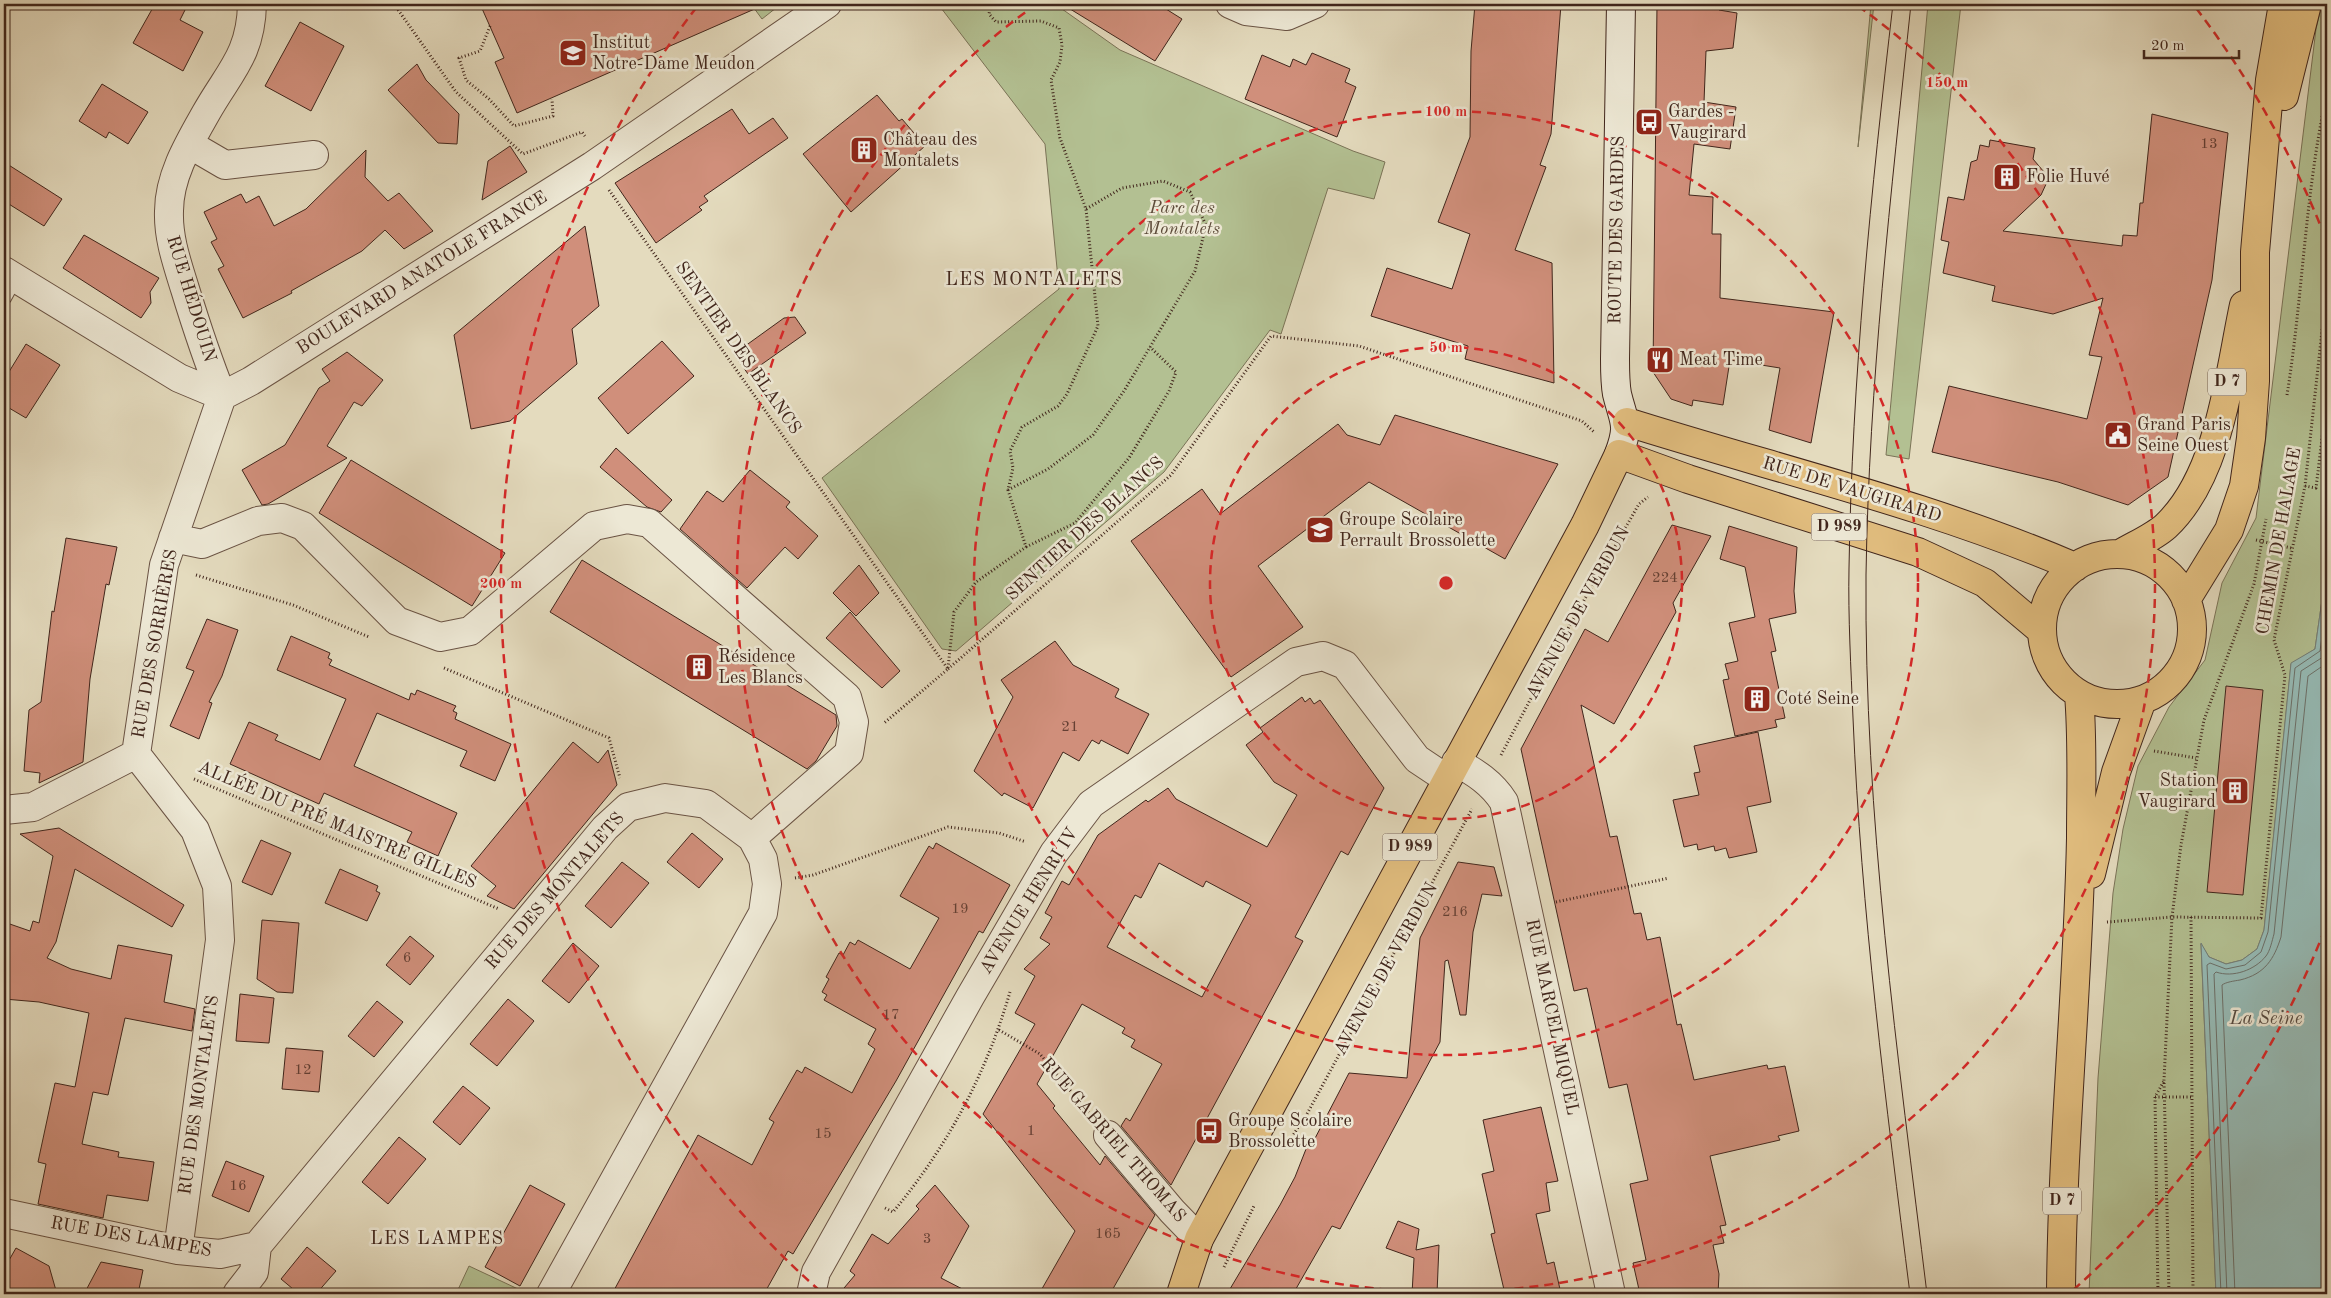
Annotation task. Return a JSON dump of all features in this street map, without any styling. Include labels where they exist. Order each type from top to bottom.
[{"type":"main road","name":"D 7","points":[[2186,600],[2230,530],[2244,486],[2251,438],[2255,381],[2255,252],[2270,80],[2283,4]]},
{"type":"main road","name":"D 7","points":[[2261,187],[2307,4]]},
{"type":"main road","name":"D 7","points":[[2120,554],[2165,527],[2184,506],[2196,486],[2213,448],[2255,252]]},
{"type":"main road","name":"RUE DE VAUGIRARD","points":[[1627,422],[1922,510],[2018,543],[2075,567]]},
{"type":"main road","name":"D 989","points":[[1619,454],[1688,479],[1918,552],[1985,583],[2042,631]]},
{"type":"main road","name":"AVENUE DE VERDUN","points":[[1181,1294],[1199,1239],[1601,495],[1619,454]]},
{"type":"main road","points":[[2120,554],[2147,559],[2176,581],[2186,600],[2192,623],[2190,648],[2180,670],[2164,689],[2129,704],[2110,704],[2079,694],[2067,686],[2056,674],[2049,661],[2042,631],[2044,612],[2050,595],[2060,579],[2075,567],[2096,557],[2120,554]]},
{"type":"main road","name":"D 7","points":[[2061,1294],[2062,1215],[2079,924],[2082,738],[2079,694]]},
{"type":"main road","name":"D 7","points":[[2079,924],[2116,772],[2142,700]]},
{"type":"main road","name":"AVENUE DE VERDUN","points":[[1161,1294],[1176,1266],[1199,1239]]},
{"type":"street","name":"RUE HÉDOUIN","points":[[222,396],[202,343],[172,247],[168,210],[175,176],[188,144],[240,60],[248,34],[252,4]]},
{"type":"street","name":"BOULEVARD ANATOLE FRANCE","points":[[222,396],[251,381],[592,166],[827,4]]},
{"type":"street","points":[[1230,4],[1246,11],[1288,16],[1315,4]]},
{"type":"street","name":"ROUTE DES GARDES","points":[[1621,4],[1615,359],[1617,394],[1627,422]]},
{"type":"street","points":[[188,144],[225,165],[314,155]]},
{"type":"street","points":[[7,282],[179,378],[222,396]]},
{"type":"street","name":"RUE DES SORRIÈRES","points":[[4,810],[33,807],[136,754],[164,565],[222,396]]},
{"type":"street","points":[[1619,454],[1625,438],[1627,422]]},
{"type":"street","points":[[173,538],[202,544],[258,521],[282,518],[303,526],[397,620],[440,637],[470,631],[594,526],[627,519],[649,523],[847,697],[854,722],[849,753],[752,838]]},
{"type":"street","name":"AVENUE HENRI IV","points":[[811,1294],[816,1272],[970,997],[1054,853],[1091,804],[1296,662],[1323,656],[1345,665],[1417,759],[1451,770]]},
{"type":"street","name":"RUE DES MONTALETS","points":[[136,754],[195,830],[218,886],[220,940],[178,1250]]},
{"type":"street","name":"RUE MARCEL MIQUEL","points":[[1451,770],[1486,782],[1496,789],[1504,802],[1611,1294]]},
{"type":"street","name":"RUE DES MONTALETS","points":[[257,1246],[605,828],[628,807],[665,798],[706,804],[752,838],[763,859],[767,884],[763,913],[551,1294]]},
{"type":"street","name":"RUE GABRIEL THOMAS","points":[[1108,1135],[1172,1211],[1199,1239]]},
{"type":"street","name":"RUE DES LAMPES","points":[[4,1213],[178,1250],[220,1254],[257,1246]]},
{"type":"street","points":[[237,1294],[254,1272],[257,1246]]},
{"type":"path","points":[[394,4],[456,92],[523,154],[582,132]]},
{"type":"path","points":[[991,4],[989,14],[996,22],[1041,21],[1059,28],[1062,46],[1060,62],[1050,80],[1060,138],[1086,209],[1098,326],[1067,394],[1058,406],[1022,427],[1010,451],[1013,468],[1008,490],[1026,547]]},
{"type":"path","points":[[490,26],[480,51],[459,58],[466,80],[489,99],[514,126],[553,116],[552,99]]},
{"type":"path","points":[[2293,355],[2306,232],[2327,93]]},
{"type":"path","name":"SENTIER DES BLANCS","points":[[592,166],[948,669]]},
{"type":"path","points":[[1008,490],[1048,469],[1093,435],[1124,391],[1195,271],[1206,225],[1190,192],[1163,181],[1122,188],[1086,209]]},
{"type":"path","name":"CHEMIN DE HALAGE","points":[[2079,924],[2172,917],[2261,918],[2285,675],[2274,640],[2290,548],[2305,486],[2327,285]]},
{"type":"path","name":"SENTIER DES BLANCS","points":[[849,753],[1171,475],[1271,336],[1358,346],[1582,421],[1619,454]]},
{"type":"path","points":[[948,669],[954,612],[976,582],[1026,547],[1075,523],[1129,458],[1169,391],[1176,372],[1150,347]]},
{"type":"path","points":[[2305,486],[2316,488],[2327,397]]},
{"type":"path","name":"AVENUE DE VERDUN","points":[[1283,1152],[1307,1114],[1566,632],[1639,504],[1648,497],[1657,497]]},
{"type":"path","points":[[2169,1294],[2164,1080],[2172,917],[2196,758],[2204,720],[2254,584],[2263,543],[2290,548]]},
{"type":"path","points":[[609,738],[628,807]]},
{"type":"path","points":[[2149,750],[2196,758]]},
{"type":"path","name":"ALLÉE DU PRÉ MAISTRE GILLES","points":[[191,777],[526,921]]},
{"type":"path","points":[[767,884],[812,875],[948,827],[999,833],[1054,853]]},
{"type":"path","points":[[1528,907],[1668,878]]},
{"type":"path","points":[[2191,917],[2193,1294]]},
{"type":"path","name":"RUE GABRIEL THOMAS","points":[[860,1194],[893,1212],[919,1181],[951,1133],[977,1083],[999,1030],[1040,1054],[1108,1135]]},
{"type":"path","points":[[2158,1294],[2155,1097],[2164,1080]]},
{"type":"path","points":[[2155,1097],[2192,1097]]},
{"type":"path","points":[[1222,1272],[1256,1202]]},
{"type":"green space","points":[[751,4],[781,4],[762,19]]},
{"type":"green space","name":"Parc des Montalets","points":[[938,4],[1055,4],[1120,50],[1353,151],[1385,162],[1374,199],[1328,188],[1281,334],[1270,330],[1164,472],[956,651],[942,649],[822,478],[1059,289],[1045,144]]},
{"type":"green space","points":[[1871,4],[1874,4],[1858,147]]},
{"type":"green space","points":[[1928,4],[1961,4],[1909,459],[1886,455]]},
{"type":"green space","points":[[2322,4],[2327,4],[2327,565],[2315,649],[2291,664],[2264,930],[2257,949],[2242,960],[2226,964],[2209,957],[2201,944],[2216,1294],[2089,1294],[2098,1078],[2113,893],[2123,829],[2138,766],[2169,707],[2205,660],[2222,583],[2256,518],[2316,29]]},
{"type":"green space","points":[[469,1266],[518,1289],[516,1294],[456,1294]]},
{"type":"water","name":"La Seine","points":[[2327,565],[2327,1294],[2216,1294],[2201,943],[2209,957],[2226,964],[2242,960],[2257,949],[2264,930],[2291,663],[2315,649]]},
{"type":"building","points":[[155,4],[188,4],[180,20],[203,32],[183,71],[133,43]]},
{"type":"building","points":[[480,4],[766,4],[517,113],[495,62],[504,58]]},
{"type":"building","points":[[1062,4],[1158,4],[1182,19],[1155,61]]},
{"type":"building","points":[[1475,4],[1561,4],[1551,134],[1540,165],[1546,167],[1515,250],[1552,263],[1554,383],[1465,359],[1468,346],[1371,316],[1387,268],[1452,289],[1470,234],[1438,222],[1470,137],[1471,51]]},
{"type":"building","points":[[1657,4],[1719,4],[1719,10],[1737,13],[1733,48],[1706,51],[1704,102],[1736,107],[1730,149],[1694,144],[1689,195],[1713,197],[1712,234],[1721,234],[1720,298],[1834,312],[1811,443],[1769,430],[1780,368],[1730,360],[1723,405],[1693,400],[1692,406],[1671,399],[1653,372]]},
{"type":"building","points":[[300,22],[344,46],[311,111],[265,86]]},
{"type":"building","points":[[1312,53],[1350,69],[1345,82],[1356,87],[1337,137],[1245,99],[1262,55],[1290,67],[1293,59],[1306,65]]},
{"type":"building","points":[[417,64],[426,80],[459,114],[457,144],[438,143],[388,90]]},
{"type":"building","points":[[102,84],[148,112],[128,144],[109,132],[106,138],[79,121]]},
{"type":"building","name":"Château des Montalets","points":[[877,95],[899,121],[902,119],[925,146],[851,212],[803,154]]},
{"type":"building","points":[[732,109],[749,134],[773,118],[788,138],[704,196],[708,201],[699,207],[702,210],[656,243],[615,183]]},
{"type":"building","points":[[2152,114],[2228,133],[2212,280],[2168,477],[2128,505],[2058,482],[1932,452],[1949,386],[2087,419],[2102,357],[2089,355],[2103,298],[2053,314],[1992,301],[1995,286],[1943,273],[1949,242],[1941,240],[1948,197],[1964,200],[1971,162],[1977,160],[1980,145],[1989,147],[1990,140],[2035,148],[2033,159],[2044,172],[2047,182],[2041,195],[2003,231],[2122,246],[2123,235],[2137,236],[2140,203],[2143,203]]},
{"type":"building","points":[[510,146],[527,172],[482,200],[488,161]]},
{"type":"building","points":[[366,150],[365,177],[388,201],[399,193],[433,231],[404,249],[385,230],[362,251],[291,291],[292,293],[243,318],[218,269],[224,266],[211,242],[217,239],[204,212],[241,194],[246,203],[259,196],[274,226],[306,209]]},
{"type":"building","points":[[4,162],[62,199],[44,226],[4,201]]},
{"type":"building","points":[[585,226],[599,306],[572,329],[577,364],[510,421],[471,429],[454,335]]},
{"type":"building","points":[[84,235],[159,278],[150,292],[151,303],[141,318],[63,268]]},
{"type":"building","points":[[795,317],[806,333],[748,374],[734,354],[784,318]]},
{"type":"building","points":[[662,341],[694,376],[628,434],[598,398]]},
{"type":"building","points":[[26,344],[60,365],[26,418],[4,405],[4,380]]},
{"type":"building","points":[[347,352],[383,380],[362,406],[354,402],[327,446],[347,458],[268,504],[262,505],[242,470],[285,445],[319,388],[330,381],[322,369]]},
{"type":"building","points":[[1395,415],[1558,464],[1505,559],[1369,482],[1258,566],[1303,627],[1231,677],[1131,541],[1202,489],[1220,514],[1338,424],[1347,435],[1380,445]]},
{"type":"building","points":[[616,448],[672,500],[661,512],[647,507],[600,467]]},
{"type":"building","points":[[351,460],[505,553],[472,606],[319,513]]},
{"type":"building","points":[[750,470],[790,502],[786,507],[818,536],[798,559],[785,547],[747,588],[680,529],[707,491],[723,502]]},
{"type":"building","points":[[1672,525],[1711,536],[1673,603],[1676,612],[1614,724],[1581,705],[1610,837],[1617,836],[1634,914],[1641,913],[1647,940],[1660,937],[1677,1025],[1681,1024],[1694,1080],[1767,1065],[1768,1069],[1785,1066],[1799,1131],[1778,1136],[1780,1140],[1710,1156],[1726,1225],[1720,1226],[1724,1243],[1713,1245],[1719,1274],[1718,1294],[1640,1294],[1633,1263],[1646,1260],[1630,1184],[1648,1180],[1627,1084],[1609,1088],[1587,988],[1574,991],[1521,749],[1585,629],[1608,642]]},
{"type":"building","points":[[1729,526],[1797,547],[1794,591],[1796,613],[1769,619],[1776,651],[1771,652],[1785,718],[1775,720],[1777,727],[1735,736],[1723,680],[1729,679],[1725,664],[1738,661],[1729,623],[1755,617],[1745,567],[1720,559]]},
{"type":"building","points":[[66,538],[117,547],[109,585],[106,584],[90,679],[83,762],[39,783],[40,773],[24,771],[29,710],[41,702],[52,611],[54,612]]},
{"type":"building","name":"Résidence Les Blancs","points":[[582,560],[836,715],[837,726],[816,761],[807,769],[550,612]]},
{"type":"building","points":[[859,565],[879,593],[856,616],[833,593]]},
{"type":"building","points":[[850,612],[900,671],[882,688],[826,638]]},
{"type":"building","points":[[207,619],[238,630],[222,676],[209,702],[212,703],[199,739],[170,726],[194,671],[186,668]]},
{"type":"building","points":[[291,636],[330,653],[328,658],[332,660],[329,665],[409,700],[411,693],[415,695],[417,690],[456,706],[453,711],[457,713],[455,719],[511,744],[495,781],[460,766],[467,751],[377,713],[354,766],[457,813],[438,856],[407,842],[412,832],[324,793],[319,804],[230,764],[249,722],[278,735],[275,740],[320,760],[346,699],[277,670]]},
{"type":"building","points":[[1055,641],[1073,665],[1119,689],[1115,697],[1149,714],[1128,754],[1101,740],[1099,744],[1092,740],[1079,761],[1063,752],[1033,808],[1004,793],[1002,796],[974,771],[1013,697],[1001,680]]},
{"type":"building","name":"Station Vaugirard","points":[[2226,686],[2263,690],[2243,895],[2207,892]]},
{"type":"building","points":[[1302,697],[1305,702],[1310,698],[1314,704],[1320,700],[1384,788],[1348,855],[1341,851],[1295,937],[1303,941],[1171,1185],[1121,1126],[1126,1118],[1130,1121],[1162,1064],[1131,1047],[1135,1040],[1122,1033],[1125,1028],[1082,1004],[1037,1084],[1055,1106],[1053,1108],[1100,1165],[1105,1156],[1155,1215],[1110,1294],[1039,1294],[1075,1231],[983,1114],[1035,1024],[1015,1013],[1035,976],[1024,969],[1050,944],[1040,938],[1052,917],[1045,913],[1062,881],[1069,885],[1098,835],[1146,800],[1148,802],[1168,788],[1176,799],[1267,847],[1297,795],[1274,782],[1246,745],[1263,732],[1260,728]],"holes":[[[1159,863],[1203,887],[1206,881],[1251,905],[1202,997],[1107,947],[1135,895],[1141,898]]]},
{"type":"building","points":[[1758,732],[1771,802],[1747,807],[1757,852],[1729,858],[1726,848],[1715,851],[1714,846],[1698,850],[1697,844],[1684,847],[1673,800],[1699,795],[1694,773],[1700,772],[1694,746]]},
{"type":"building","points":[[573,742],[598,763],[608,750],[617,785],[514,909],[487,896],[496,886],[471,866]]},
{"type":"building","points":[[59,828],[184,905],[172,927],[75,869],[56,942],[47,958],[71,969],[111,979],[118,945],[172,955],[164,1002],[195,1009],[192,1031],[125,1018],[108,1095],[93,1092],[82,1144],[119,1152],[118,1157],[154,1162],[148,1201],[107,1195],[103,1218],[38,1204],[46,1164],[38,1162],[55,1083],[75,1087],[89,1013],[39,1002],[4,999],[4,922],[30,931],[33,921],[39,923],[53,856],[20,834]]},
{"type":"building","points":[[692,833],[723,859],[699,888],[667,862]]},
{"type":"building","points":[[261,840],[291,853],[272,895],[242,882]]},
{"type":"building","points":[[936,843],[1010,885],[983,933],[979,931],[896,1081],[793,1254],[788,1251],[764,1294],[612,1294],[698,1135],[752,1165],[774,1122],[769,1119],[797,1070],[802,1073],[805,1067],[852,1093],[875,1049],[868,1044],[876,1029],[824,1000],[827,995],[822,992],[829,979],[826,977],[839,953],[843,955],[850,942],[855,945],[858,940],[910,969],[939,918],[900,896],[929,846],[933,849]]},
{"type":"building","points":[[622,862],[649,883],[611,928],[585,906]]},
{"type":"building","points":[[1458,862],[1494,867],[1502,896],[1482,894],[1473,932],[1466,1015],[1460,1015],[1448,960],[1445,961],[1440,1042],[1340,1229],[1332,1226],[1293,1294],[1227,1294],[1280,1205],[1295,1177],[1308,1144],[1311,1146],[1349,1073],[1407,1078],[1420,938]]},
{"type":"building","points":[[340,869],[378,886],[376,891],[380,893],[367,921],[325,903]]},
{"type":"building","points":[[262,920],[299,923],[293,993],[277,992],[257,979]]},
{"type":"building","points":[[410,936],[434,956],[410,985],[386,965]]},
{"type":"building","points":[[573,943],[599,966],[569,1003],[542,981]]},
{"type":"building","points":[[240,994],[274,998],[269,1043],[236,1041]]},
{"type":"building","points":[[508,999],[534,1021],[497,1066],[470,1044]]},
{"type":"building","points":[[377,1001],[403,1022],[374,1057],[348,1036]]},
{"type":"building","points":[[286,1048],[323,1051],[319,1092],[282,1089]]},
{"type":"building","points":[[463,1086],[490,1108],[460,1145],[433,1122]]},
{"type":"building","points":[[1541,1107],[1558,1181],[1546,1183],[1550,1211],[1536,1214],[1547,1264],[1554,1262],[1561,1294],[1505,1294],[1491,1234],[1495,1233],[1482,1174],[1494,1171],[1483,1120]]},
{"type":"building","points":[[399,1137],[426,1159],[388,1204],[362,1182]]},
{"type":"building","points":[[226,1161],[264,1176],[249,1212],[212,1196]]},
{"type":"building","points":[[530,1185],[565,1204],[520,1286],[485,1267]]},
{"type":"building","points":[[935,1185],[969,1226],[941,1278],[972,1294],[839,1294],[855,1275],[850,1271],[872,1234],[888,1244],[919,1209],[916,1206]]},
{"type":"building","points":[[1398,1221],[1419,1229],[1416,1250],[1439,1245],[1437,1294],[1412,1294],[1414,1258],[1386,1248]]},
{"type":"building","points":[[307,1247],[336,1271],[316,1294],[299,1294],[281,1279]]},
{"type":"building","points":[[16,1248],[49,1266],[57,1294],[4,1294],[4,1269]]},
{"type":"building","points":[[101,1262],[143,1270],[138,1294],[84,1294]]},
{"type":"tram line","points":[[1893,4],[1877,144],[1858,356],[1851,497],[1849,606],[1857,790],[1868,935],[1910,1294]]},
{"type":"tram line","points":[[1911,4],[1882,289],[1871,432],[1866,575],[1867,665],[1871,756],[1885,936],[1927,1294]]},
{"type":"place","name":"Institut Notre-Dame Meudon","points":[[573,53]]},
{"type":"place","name":"Gardes - Vaugirard","points":[[1649,122]]},
{"type":"place","name":"Château des Montalets","points":[[864,150]]},
{"type":"place","name":"Folie Huvé","points":[[2007,177]]},
{"type":"place","name":"Meat Time","points":[[1660,360]]},
{"type":"place","name":"Grand Paris Seine Ouest","points":[[2118,435]]},
{"type":"place","name":"Groupe Scolaire Perrault Brossolette","points":[[1320,530]]},
{"type":"place","name":"Résidence Les Blancs","points":[[699,667]]},
{"type":"place","name":"Coté Seine","points":[[1757,699]]},
{"type":"place","name":"Station Vaugirard","points":[[2235,791]]},
{"type":"place","name":"Groupe Scolaire Brossolette","points":[[1209,1131]]},
{"type":"district","name":"LES MONTALETS","points":[[1034,280]]},
{"type":"district","name":"LES LAMPES","points":[[437,1239]]}]
